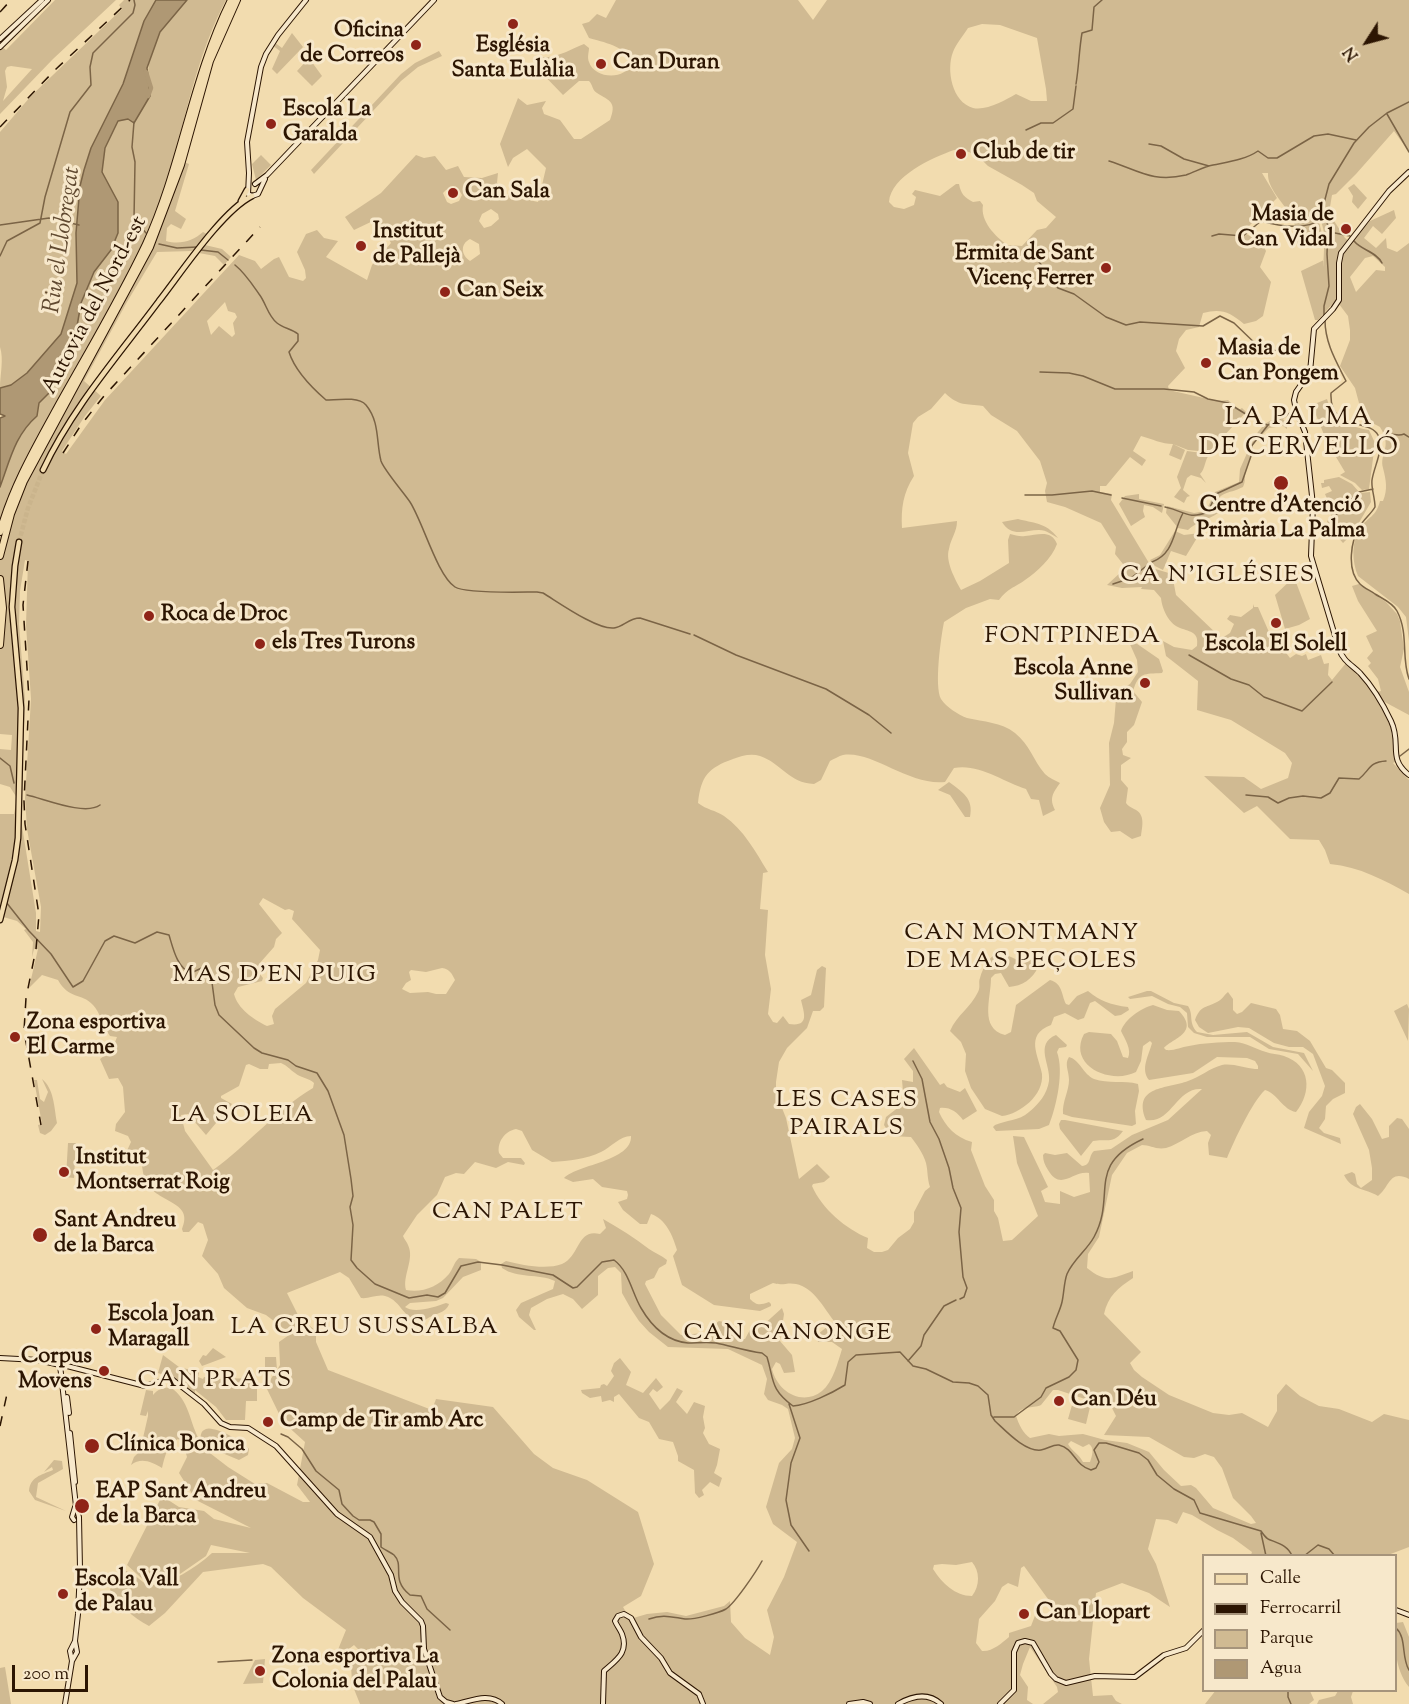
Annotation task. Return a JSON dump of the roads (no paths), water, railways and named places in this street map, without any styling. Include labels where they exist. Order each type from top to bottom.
[{"type":"highway","name":"Autovia del Nord-est","points":[[0,532],[12,496],[27,463],[146,244],[168,189],[206,58],[231,0]]},
{"type":"highway","name":"Autovia del Nord-est","points":[[0,556],[11,514],[24,481],[140,268],[162,220],[181,165],[210,61],[237,0]]},
{"type":"highway","points":[[0,579],[3,608],[0,645]]},
{"type":"main road","points":[[43,470],[60,437],[90,393],[204,243],[240,203],[247,188]]},
{"type":"main road","points":[[240,203],[252,196]]},
{"type":"main road","points":[[0,920],[18,838],[21,708],[12,607],[19,542]]},
{"type":"street","points":[[0,39],[42,0]]},
{"type":"street","points":[[0,47],[48,0]]},
{"type":"street","points":[[267,176],[258,194],[252,196],[247,188],[249,173],[247,142],[261,67],[274,41],[306,0]]},
{"type":"street","points":[[247,188],[267,176],[434,0]]},
{"type":"street","points":[[1409,172],[1393,187],[1342,251],[1339,263],[1339,298],[1336,305],[1320,321],[1312,334],[1309,374],[1296,392],[1294,400],[1305,432],[1314,509],[1311,560],[1340,652],[1376,694],[1395,732],[1397,762],[1409,775]]},
{"type":"street","points":[[249,173],[260,189]]},
{"type":"street","points":[[0,1358],[38,1360],[63,1368],[145,1386],[168,1379],[176,1382],[204,1404],[221,1423],[230,1427],[248,1428],[276,1446],[337,1514],[370,1537],[391,1575],[395,1591],[402,1602],[421,1621],[424,1649],[440,1697],[446,1702],[455,1704],[488,1697],[502,1704]]},
{"type":"street","points":[[63,1368],[75,1477],[80,1569],[75,1641],[64,1704]]},
{"type":"street","points":[[603,1704],[604,1671],[617,1662],[622,1652],[623,1637],[615,1621],[619,1615],[624,1614],[631,1618],[641,1637],[661,1658],[670,1672],[699,1694],[703,1704]]},
{"type":"street","points":[[1000,1704],[1014,1690],[1014,1652],[1018,1643],[1033,1643],[1051,1674],[1066,1683],[1095,1676],[1135,1677],[1164,1655],[1186,1648],[1202,1631]]},
{"type":"street","points":[[898,1704],[922,1696],[931,1697],[941,1704]]},
{"type":"street","points":[[849,1704],[870,1704]]},
{"type":"water","points":[[156,0],[187,0],[160,32],[147,68],[150,96],[134,123],[128,119],[118,121],[105,148],[102,172],[118,202],[118,233],[111,250],[94,272],[81,303],[75,338],[51,391],[39,403],[37,416],[18,440],[0,487],[0,418],[5,416],[0,414],[0,388],[11,385],[27,373],[61,334],[77,283],[76,233],[80,186],[84,170],[91,148],[123,84],[144,21]]},
{"type":"waterway","name":"Riu el Llobregat","points":[[0,256],[7,241],[40,223],[45,197],[70,112],[91,85],[90,67],[93,53],[133,13],[134,0]]},
{"type":"waterway","points":[[1076,84],[1082,33],[1092,30],[1094,7],[1102,0]]},
{"type":"waterway","points":[[146,72],[151,88],[148,96]]},
{"type":"waterway","points":[[1026,130],[1041,123],[1053,123],[1073,109],[1076,86]]},
{"type":"waterway","points":[[1324,316],[1329,286],[1328,226],[1323,207],[1329,184],[1354,143],[1369,127],[1387,113],[1409,102]]},
{"type":"waterway","points":[[1387,114],[1409,152]]},
{"type":"waterway","points":[[134,122],[132,147],[135,162],[134,219],[146,233]]},
{"type":"waterway","points":[[1109,161],[1154,176],[1174,177],[1242,159],[1258,151],[1268,158],[1277,158],[1314,136],[1328,134],[1356,140]]},
{"type":"waterway","points":[[1149,144],[1161,146],[1184,159],[1209,166]]},
{"type":"waterway","name":"Riu el Llobregat","points":[[0,225],[49,218],[79,225]]},
{"type":"waterway","points":[[1212,236],[1219,234],[1243,236],[1261,221],[1277,225],[1302,226],[1324,218]]},
{"type":"waterway","points":[[1330,232],[1350,236]]},
{"type":"waterway","points":[[1354,241],[1380,259],[1382,263]]},
{"type":"waterway","points":[[159,244],[177,248],[197,247]]},
{"type":"waterway","points":[[201,250],[218,252],[228,260]]},
{"type":"waterway","points":[[1037,259],[1058,288],[1074,294],[1106,317],[1126,325],[1140,322],[1203,326],[1220,316],[1234,323],[1261,349],[1290,352]]},
{"type":"waterway","points":[[235,265],[254,286],[274,320],[298,334],[298,341],[289,352],[295,366],[309,384],[326,400],[358,400],[366,405],[376,425],[381,461],[410,502],[436,560],[448,581],[455,587],[482,592],[543,593],[598,625],[614,628],[640,618],[690,634]]},
{"type":"waterway","points":[[1325,320],[1329,344],[1346,381],[1331,393],[1332,405],[1336,414],[1343,419],[1373,430],[1380,440],[1380,451],[1372,480],[1375,507],[1357,532],[1352,547],[1351,563],[1360,584],[1390,603],[1397,611],[1403,628],[1405,662],[1409,679]]},
{"type":"waterway","points":[[1040,372],[1083,376],[1115,389],[1164,389],[1194,392],[1208,399],[1228,403],[1260,423],[1268,425]]},
{"type":"waterway","points":[[1250,448],[1268,425],[1292,412]]},
{"type":"waterway","points":[[1383,435],[1404,434],[1409,437]]},
{"type":"waterway","points":[[1165,507],[1190,515],[1208,512],[1216,494],[1242,482],[1251,456],[1249,452]]},
{"type":"waterway","points":[[1332,521],[1341,508],[1359,492],[1373,489]]},
{"type":"waterway","points":[[1025,495],[1092,491],[1111,495]]},
{"type":"waterway","points":[[1122,498],[1161,506]]},
{"type":"waterway","points":[[1152,562],[1160,558],[1169,547],[1183,513]]},
{"type":"waterway","points":[[1113,584],[1131,578],[1149,564]]},
{"type":"waterway","points":[[694,635],[736,655],[826,689],[869,715],[891,733]]},
{"type":"waterway","points":[[1189,655],[1231,679],[1249,685],[1264,697],[1302,711],[1332,682]]},
{"type":"waterway","points":[[1400,756],[1409,749]]},
{"type":"waterway","points":[[0,758],[10,766],[14,783]]},
{"type":"waterway","points":[[1246,795],[1268,797],[1278,803],[1289,798],[1303,796],[1321,798],[1330,793],[1339,778],[1359,779],[1373,765],[1386,761]]},
{"type":"waterway","points":[[27,795],[75,808],[85,809],[100,805]]},
{"type":"waterway","points":[[6,902],[51,954],[73,987],[83,981],[105,941],[114,936],[135,943],[157,932],[169,935],[182,967],[191,973],[206,966],[211,975],[215,1005],[219,1015],[254,1048],[317,1073],[328,1091],[344,1135],[353,1196],[350,1207],[353,1225],[351,1260],[375,1284],[409,1298],[427,1295],[438,1297],[445,1293],[461,1266],[478,1262],[553,1275],[573,1288],[577,1287],[602,1262],[614,1260],[627,1276],[645,1315],[660,1332],[680,1342],[716,1343],[762,1353],[767,1357],[777,1389],[793,1406],[813,1401],[845,1385],[848,1362],[856,1355],[900,1352],[913,1366],[926,1369],[953,1382],[978,1386],[988,1395],[991,1415],[995,1421],[1016,1440],[1029,1448],[1041,1450],[1059,1445],[1068,1450],[1081,1465],[1091,1470],[1096,1468],[1099,1462],[1094,1450],[1099,1443],[1139,1453],[1148,1460],[1157,1475],[1174,1489],[1194,1500],[1200,1513],[1261,1531],[1268,1539],[1285,1547],[1291,1554]]},
{"type":"waterway","points":[[913,1061],[922,1079],[930,1122],[939,1139],[961,1208],[959,1232],[963,1277],[967,1288],[964,1297],[960,1299]]},
{"type":"waterway","points":[[994,1417],[1014,1417],[1041,1397],[1046,1388],[1069,1377],[1076,1370],[1078,1360],[1060,1331],[1053,1328],[1062,1302],[1066,1277],[1094,1237],[1103,1208],[1105,1182],[1114,1160],[1125,1149],[1143,1139]]},
{"type":"waterway","points":[[908,1361],[921,1346],[924,1335],[944,1306],[956,1300]]},
{"type":"waterway","points":[[789,1404],[800,1438],[791,1463],[786,1500],[791,1525],[809,1551]]},
{"type":"waterway","points":[[281,1434],[302,1449],[316,1471],[339,1490],[342,1504],[353,1516],[359,1520],[374,1522],[381,1534],[381,1547],[397,1559],[399,1578],[404,1589],[410,1595],[421,1596],[427,1609],[450,1630]]},
{"type":"waterway","points":[[1261,1533],[1266,1554]]},
{"type":"waterway","points":[[1307,1554],[1318,1545],[1329,1549],[1333,1554]]},
{"type":"waterway","points":[[649,1619],[663,1616],[694,1618],[726,1609],[740,1594],[762,1561]]},
{"type":"waterway","points":[[1397,1629],[1402,1637],[1409,1670]]},
{"type":"waterway","points":[[218,1662],[252,1660]]},
{"type":"waterway","points":[[1288,1692],[1291,1704]]},
{"type":"tunnel","points":[[19,542],[28,508],[43,470]]},
{"type":"railway","points":[[0,12],[11,0]]},
{"type":"railway","points":[[0,127],[56,69],[130,0]]},
{"type":"railway","points":[[63,453],[104,396],[260,227]]},
{"type":"railway","points":[[28,561],[23,605],[29,699],[24,801],[25,824],[39,915],[36,949],[26,998],[24,1031],[41,1125]]},
{"type":"railway","points":[[0,1426],[7,1394]]},
{"type":"place","name":"Església Santa Eulàlia","points":[[513,24]]},
{"type":"place","name":"Oficina de Correos","points":[[416,45]]},
{"type":"place","name":"Can Duran","points":[[601,64]]},
{"type":"place","name":"Escola La Garalda","points":[[271,124]]},
{"type":"place","name":"Club de tir","points":[[961,154]]},
{"type":"place","name":"Can Sala","points":[[453,193]]},
{"type":"place","name":"Masia de Can Vidal","points":[[1346,229]]},
{"type":"place","name":"Institut de Pallejà","points":[[361,246]]},
{"type":"place","name":"Ermita de Sant Vicenç Ferrer","points":[[1106,268]]},
{"type":"place","name":"Can Seix","points":[[445,292]]},
{"type":"place","name":"Masia de Can Pongem","points":[[1206,363]]},
{"type":"place","name":"Centre d'Atenció Primària La Palma","points":[[1281,483]]},
{"type":"place","name":"Roca de Droc","points":[[149,616]]},
{"type":"place","name":"Escola El Solell","points":[[1276,623]]},
{"type":"place","name":"els Tres Turons","points":[[260,644]]},
{"type":"place","name":"Escola Anne Sullivan","points":[[1145,683]]},
{"type":"place","name":"Zona esportiva El Carme","points":[[15,1037]]},
{"type":"place","name":"Institut Montserrat Roig","points":[[64,1172]]},
{"type":"place","name":"Sant Andreu de la Barca","points":[[40,1235]]},
{"type":"place","name":"Escola Joan Maragall","points":[[96,1329]]},
{"type":"place","name":"Corpus Movens","points":[[104,1371]]},
{"type":"place","name":"Can Déu","points":[[1059,1401]]},
{"type":"place","name":"Camp de Tir amb Arc","points":[[268,1422]]},
{"type":"place","name":"Clínica Bonica","points":[[92,1446]]},
{"type":"place","name":"EAP Sant Andreu de la Barca","points":[[82,1506]]},
{"type":"place","name":"Escola Vall de Palau","points":[[63,1594]]},
{"type":"place","name":"Can Llopart","points":[[1024,1614]]},
{"type":"place","name":"Zona esportiva La Colonia del Palau","points":[[260,1671]]},
{"type":"district","name":"LA PALMA DE CERVELLÓ","points":[[1299,435]]},
{"type":"district","name":"CA N'IGLÉSIES","points":[[1218,577]]},
{"type":"district","name":"FONTPINEDA","points":[[1073,638]]},
{"type":"district","name":"CAN MONTMANY DE MAS PEÇOLES","points":[[1022,949]]},
{"type":"district","name":"MAS D'EN PUIG","points":[[275,977]]},
{"type":"district","name":"LES CASES PAIRALS","points":[[847,1116]]},
{"type":"district","name":"LA SOLEIA","points":[[243,1117]]},
{"type":"district","name":"CAN PALET","points":[[508,1214]]},
{"type":"district","name":"LA CREU SUSSALBA","points":[[365,1329]]},
{"type":"district","name":"CAN CANONGE","points":[[788,1335]]},
{"type":"district","name":"CAN PRATS","points":[[215,1382]]}]
